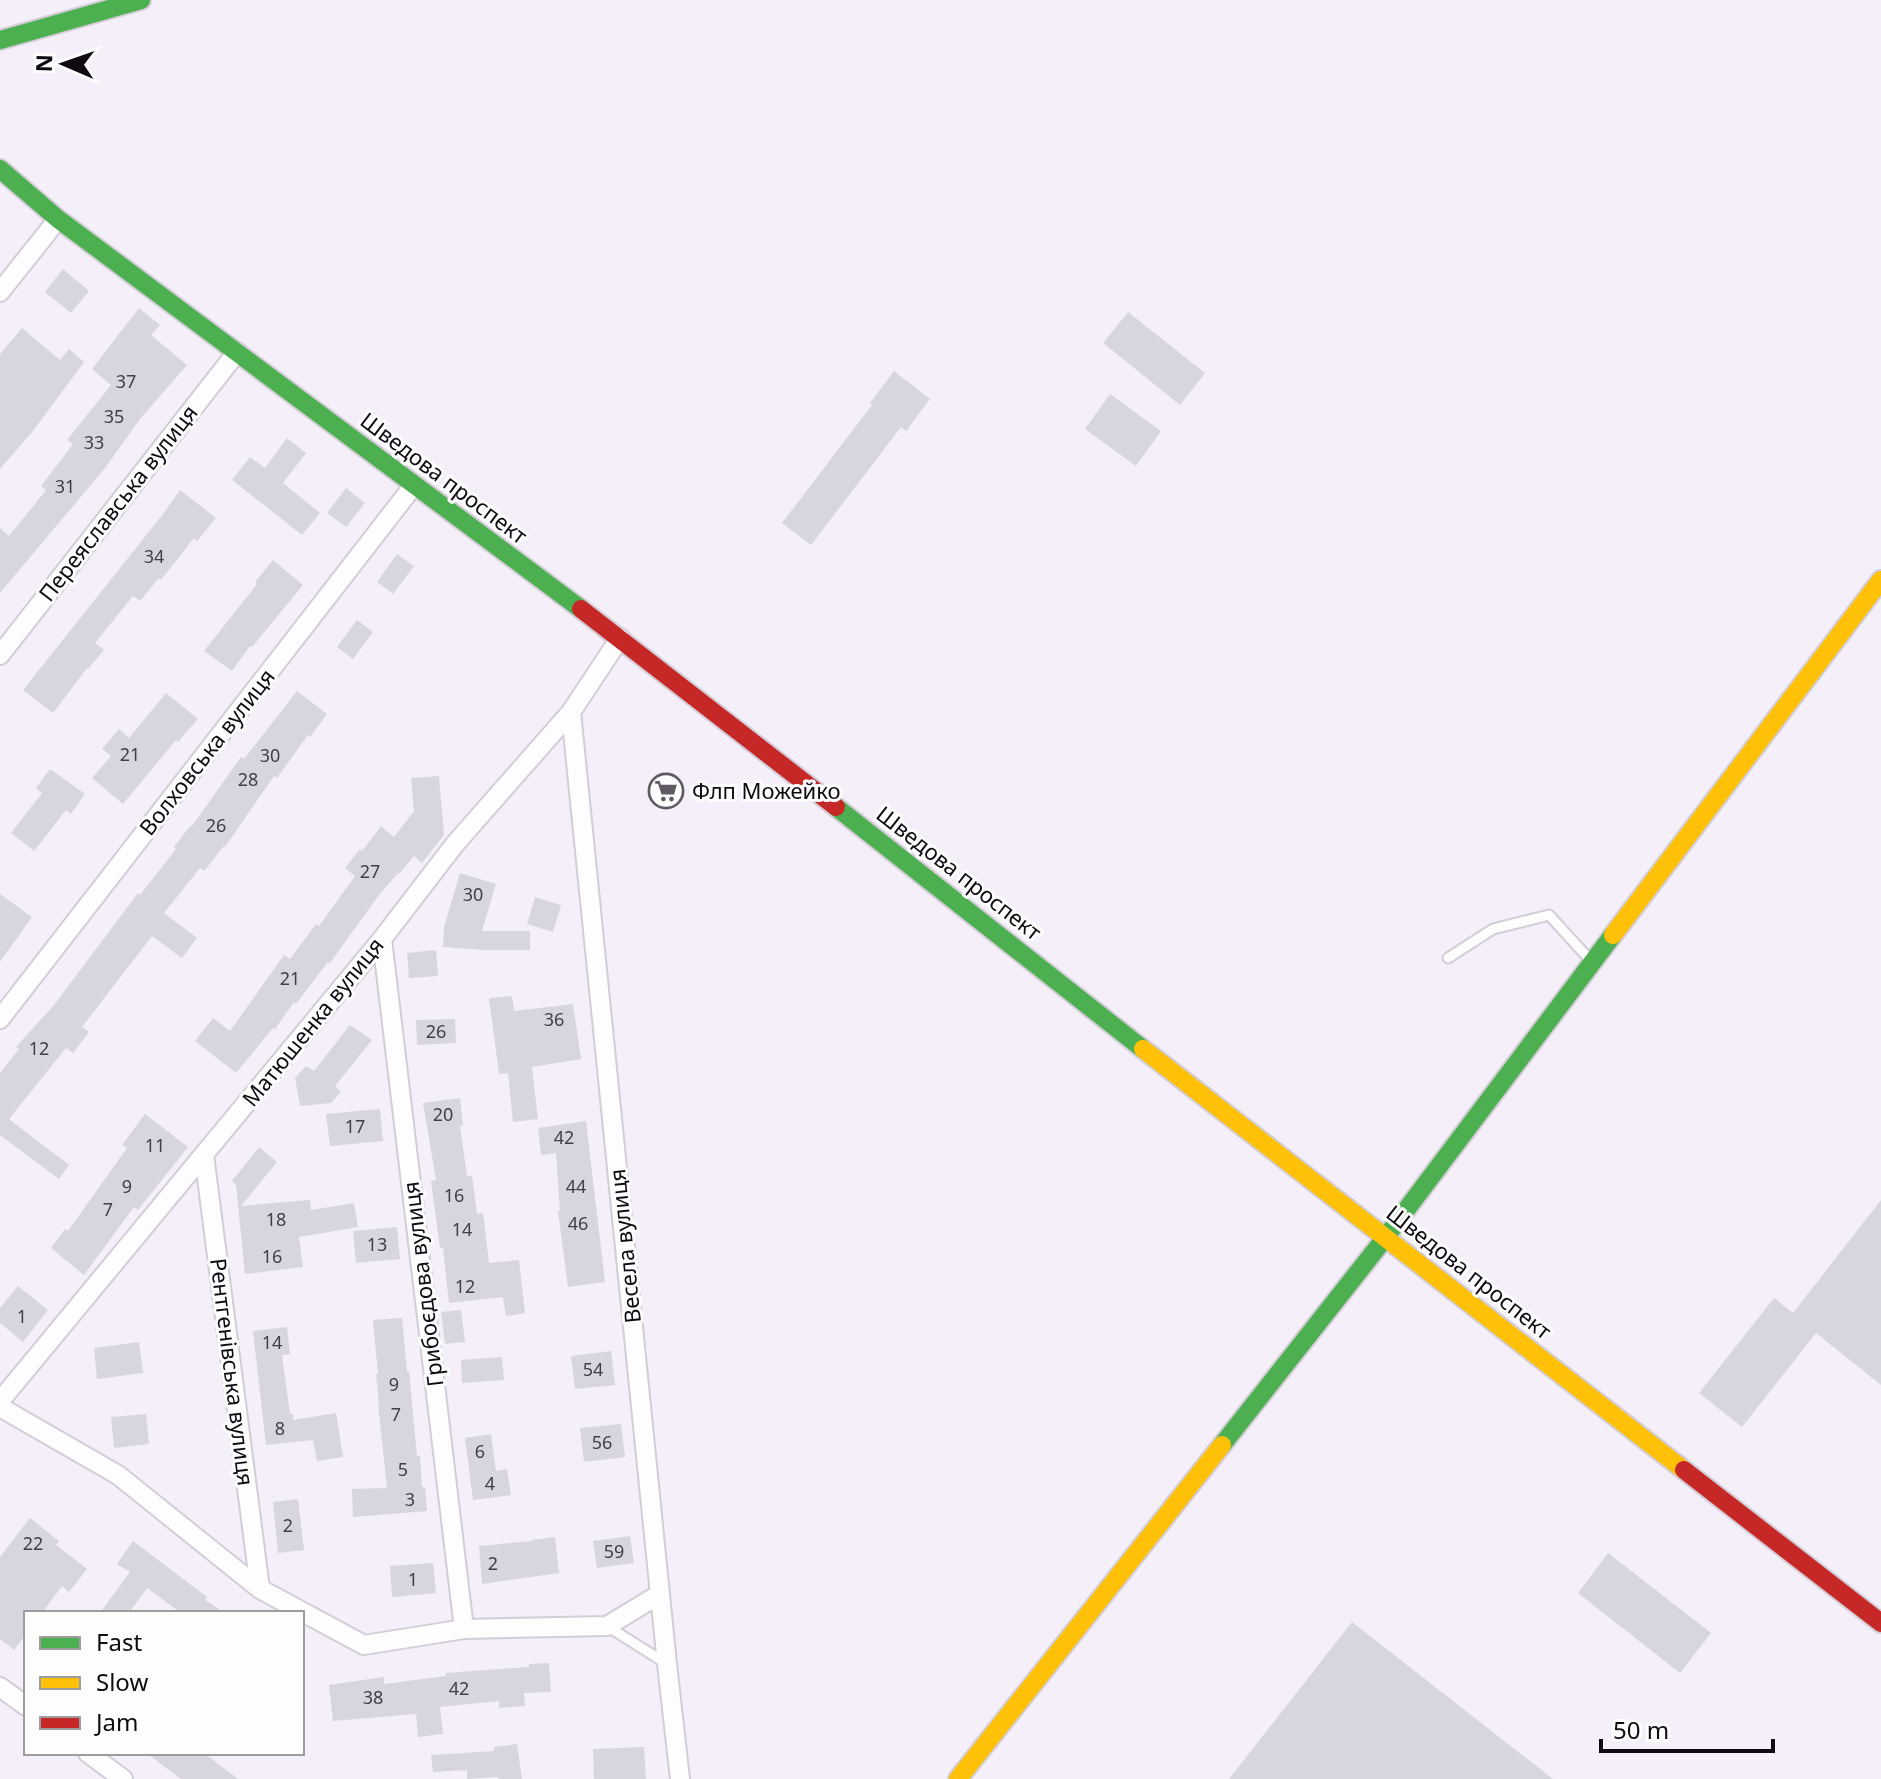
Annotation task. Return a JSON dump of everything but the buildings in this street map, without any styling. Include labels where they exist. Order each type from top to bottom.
[{"type":"street","points":[[0,40],[141,0]]},
{"type":"street","name":"Шведова проспект","points":[[0,169],[58,219],[620,638],[1881,1623]]},
{"type":"street","points":[[0,292],[58,219]]},
{"type":"street","name":"Переяславська вулиця","points":[[0,655],[237,352]]},
{"type":"street","name":"Волховська вулиця","points":[[0,1019],[414,485]]},
{"type":"street","points":[[958,1779],[1385,1238],[1881,580]]},
{"type":"street","name":"Матюшенка вулиця","points":[[0,1404],[382,939],[455,844],[571,712],[620,638]]},
{"type":"street","name":"Весела вулиця","points":[[571,712],[680,1779]]},
{"type":"street","name":"Грибоєдова вулиця","points":[[382,939],[464,1629]]},
{"type":"street","name":"Рентгенівська вулиця","points":[[204,1155],[260,1589]]},
{"type":"street","points":[[0,1404],[118,1475],[260,1589],[301,1611]]},
{"type":"street","points":[[304,1613],[364,1645],[464,1629],[607,1626],[660,1594]]},
{"type":"street","points":[[0,1687],[24,1705]]},
{"type":"street","points":[[91,1755],[123,1779]]},
{"type":"lane","points":[[1448,958],[1493,929],[1549,915],[1593,964]]},
{"type":"lane","points":[[607,1626],[667,1664]]},
{"type":"traffic: fast","points":[[0,40],[141,0]]},
{"type":"traffic: fast","points":[[0,169],[58,219],[581,609]]},
{"type":"traffic: fast","points":[[836,807],[1143,1049]]},
{"type":"traffic: fast","points":[[1222,1445],[1385,1238],[1613,935]]},
{"type":"traffic: slow","points":[[1613,935],[1881,580]]},
{"type":"traffic: slow","points":[[1143,1049],[1684,1470]]},
{"type":"traffic: slow","points":[[958,1779],[1222,1445]]},
{"type":"traffic: jam","points":[[581,609],[836,807]]},
{"type":"traffic: jam","points":[[1684,1470],[1881,1623]]},
{"type":"place","name":"Флп Можейко","points":[[666,791]]}]
